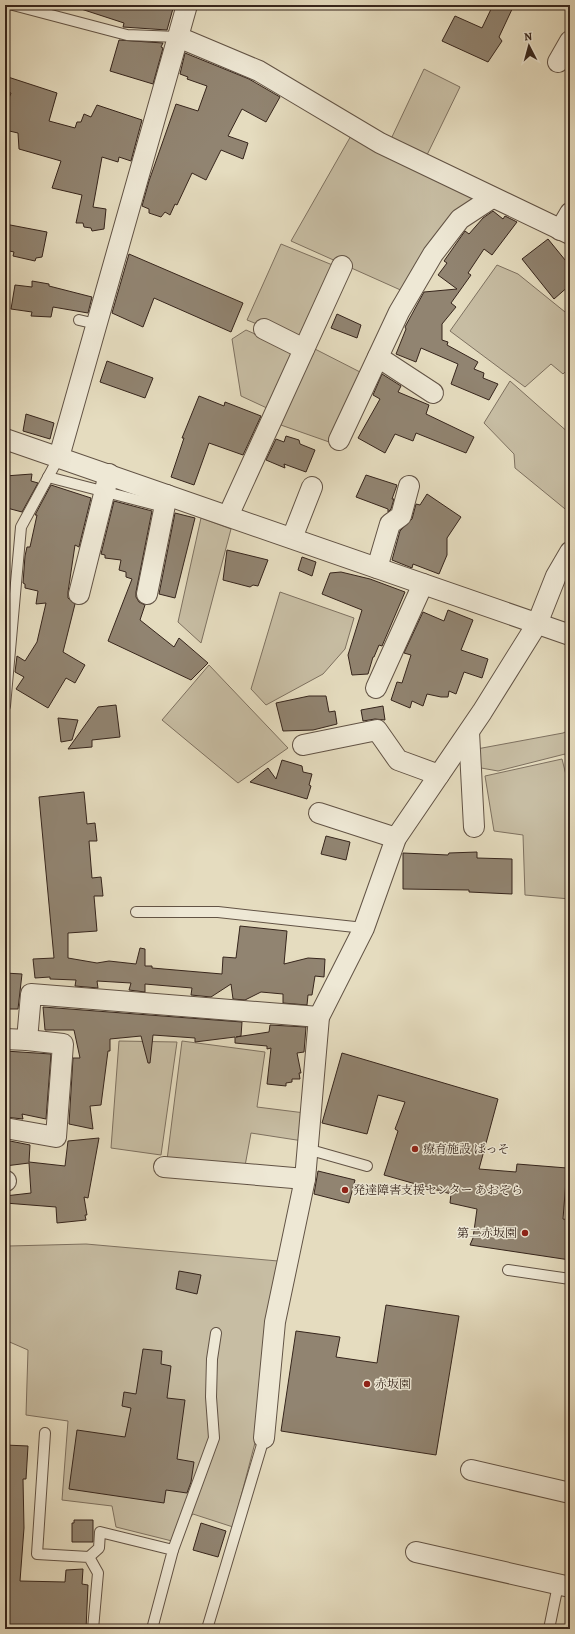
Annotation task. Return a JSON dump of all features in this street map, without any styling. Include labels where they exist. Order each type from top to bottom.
[{"type":"street","points":[[59,457],[88,322],[187,5]]},
{"type":"street","points":[[178,37],[259,71],[380,143],[492,198],[567,226]]},
{"type":"street","points":[[558,62],[570,41]]},
{"type":"street","points":[[339,440],[399,312],[433,254],[460,218],[492,198]]},
{"type":"street","points":[[228,516],[342,266]]},
{"type":"street","points":[[264,329],[304,348]]},
{"type":"street","points":[[378,357],[432,392]]},
{"type":"street","points":[[5,439],[59,457],[107,483],[166,501],[228,516],[570,635]]},
{"type":"street","points":[[80,594],[107,483]]},
{"type":"street","points":[[377,568],[390,524],[401,516],[409,486]]},
{"type":"street","points":[[292,538],[312,487]]},
{"type":"street","points":[[147,594],[166,501]]},
{"type":"street","points":[[264,1438],[275,1322],[305,1179],[319,1017],[364,928],[396,838],[468,732],[537,624],[556,576],[570,552]]},
{"type":"street","points":[[376,688],[423,584]]},
{"type":"street","points":[[303,745],[377,730],[398,760],[439,775]]},
{"type":"street","points":[[468,732],[474,827]]},
{"type":"street","points":[[319,814],[396,838]]},
{"type":"street","points":[[27,1040],[31,994],[319,1017]]},
{"type":"street","points":[[5,1039],[63,1044],[56,1137],[5,1128]]},
{"type":"street","points":[[164,1166],[305,1179]]},
{"type":"street","points":[[471,1470],[570,1493]]},
{"type":"street","points":[[416,1552],[564,1586]]},
{"type":"lane","points":[[13,5],[127,35],[178,37]]},
{"type":"lane","points":[[5,706],[8,615],[20,527],[59,457]]},
{"type":"lane","points":[[48,477],[107,483]]},
{"type":"lane","points":[[136,912],[218,912],[364,928]]},
{"type":"lane","points":[[307,1150],[367,1166]]},
{"type":"lane","points":[[508,1270],[570,1279]]},
{"type":"lane","points":[[152,1629],[173,1550],[214,1438],[211,1397],[212,1359],[216,1332]]},
{"type":"lane","points":[[45,1433],[37,1554],[89,1557],[99,1548],[100,1532],[173,1550]]},
{"type":"lane","points":[[207,1629],[264,1438]]},
{"type":"lane","points":[[89,1557],[98,1573],[93,1629]]},
{"type":"lane","points":[[549,1629],[564,1586]]},
{"type":"shaded area","points":[[424,69],[460,87],[426,157],[391,139]]},
{"type":"shaded area","points":[[352,134],[475,195],[453,217],[405,292],[291,241]]},
{"type":"shaded area","points":[[281,244],[335,266],[302,342],[247,320]]},
{"type":"shaded area","points":[[497,265],[518,274],[570,316],[570,367],[563,374],[551,364],[525,387],[450,331]]},
{"type":"shaded area","points":[[246,330],[296,352],[269,409],[241,396],[232,339]]},
{"type":"shaded area","points":[[313,348],[362,373],[332,443],[278,424]]},
{"type":"shaded area","points":[[510,381],[570,434],[570,513],[515,468],[514,454],[484,423]]},
{"type":"shaded area","points":[[201,518],[231,529],[201,643],[178,622]]},
{"type":"shaded area","points":[[280,592],[354,618],[345,649],[323,674],[266,705],[251,689]]},
{"type":"shaded area","points":[[209,665],[288,748],[238,783],[162,720]]},
{"type":"shaded area","points":[[570,730],[570,776],[565,754],[498,771],[470,766],[466,751],[563,733]]},
{"type":"shaded area","points":[[562,759],[570,791],[570,899],[525,895],[523,835],[494,831],[485,776]]},
{"type":"shaded area","points":[[119,1041],[177,1042],[161,1155],[111,1148]]},
{"type":"shaded area","points":[[182,1041],[265,1052],[257,1107],[305,1113],[303,1141],[251,1133],[245,1166],[167,1160]]},
{"type":"shaded area","points":[[86,1244],[278,1261],[256,1439],[233,1527],[193,1514],[172,1541],[116,1527],[112,1506],[62,1500],[68,1421],[26,1415],[28,1350],[5,1340],[5,1271],[9,1246]]},
{"type":"building","points":[[78,5],[174,5],[167,30],[123,27],[124,23],[78,8]]},
{"type":"building","points":[[493,5],[514,5],[499,37],[502,41],[488,62],[442,41],[455,16],[482,28]]},
{"type":"building","points":[[119,40],[163,43],[153,84],[110,71]]},
{"type":"building","points":[[185,53],[249,79],[280,97],[266,122],[242,109],[228,136],[248,143],[243,159],[221,150],[206,180],[192,173],[177,205],[175,204],[170,215],[165,212],[161,217],[149,213],[149,209],[142,206],[149,181],[176,104],[198,111],[207,86],[187,79],[188,77],[180,74]]},
{"type":"building","points":[[8,77],[57,93],[49,121],[75,128],[77,122],[81,122],[84,114],[91,117],[97,105],[142,120],[131,161],[119,157],[118,162],[102,157],[93,207],[106,209],[104,229],[92,231],[91,228],[84,227],[83,223],[76,223],[82,195],[52,188],[61,161],[19,149],[18,133],[5,130],[5,108],[11,93],[5,91]]},
{"type":"building","points":[[493,211],[503,219],[505,216],[517,222],[492,255],[484,249],[468,273],[471,275],[451,303],[456,307],[442,324],[442,340],[448,342],[447,345],[478,362],[474,369],[484,373],[483,378],[498,384],[489,400],[451,384],[458,364],[421,348],[416,362],[396,354],[406,329],[405,327],[424,292],[457,289],[438,275],[447,263],[444,261],[465,231],[469,234],[483,218]]},
{"type":"building","points":[[5,224],[47,232],[42,257],[36,258],[35,261],[13,256],[14,252],[5,250]]},
{"type":"building","points":[[548,239],[570,266],[570,285],[554,299],[522,259]]},
{"type":"building","points":[[129,254],[243,303],[231,332],[154,298],[143,327],[112,313]]},
{"type":"building","points":[[32,281],[49,284],[49,286],[92,297],[88,313],[53,307],[51,317],[31,316],[32,312],[11,309],[15,285],[32,287]]},
{"type":"building","points":[[337,314],[361,325],[357,338],[331,328]]},
{"type":"building","points":[[107,361],[153,378],[145,398],[100,382]]},
{"type":"building","points":[[382,374],[401,386],[398,392],[429,405],[426,414],[474,437],[466,453],[416,433],[413,441],[395,434],[385,453],[358,438],[380,399],[373,395]]},
{"type":"building","points":[[199,396],[224,406],[225,402],[261,416],[243,455],[209,443],[194,485],[171,477],[184,438],[182,438]]},
{"type":"building","points":[[26,414],[54,423],[50,439],[23,431]]},
{"type":"building","points":[[286,436],[299,440],[300,444],[315,450],[306,472],[284,464],[285,468],[266,460],[276,439],[284,442]]},
{"type":"building","points":[[32,474],[31,481],[38,483],[22,512],[7,508],[5,476]]},
{"type":"building","points":[[366,475],[397,485],[392,499],[394,499],[391,509],[388,512],[388,509],[356,497]]},
{"type":"building","points":[[51,485],[91,498],[79,547],[75,545],[68,598],[75,604],[63,652],[85,665],[75,683],[66,678],[48,708],[16,689],[24,677],[15,672],[17,656],[25,661],[37,642],[46,603],[36,604],[38,591],[25,588],[25,584],[23,583],[25,556],[27,547],[30,547],[37,515],[35,515]]},
{"type":"building","points":[[427,494],[461,517],[447,538],[447,555],[439,574],[413,564],[412,568],[392,560],[400,531],[412,519],[416,504],[420,505]]},
{"type":"building","points":[[114,501],[152,511],[136,592],[136,597],[139,602],[145,605],[140,620],[174,647],[179,638],[208,663],[191,680],[108,641],[132,579],[126,577],[126,572],[119,570],[121,560],[105,558],[105,555],[101,554]]},
{"type":"building","points":[[175,513],[195,518],[175,598],[159,594]]},
{"type":"building","points":[[227,550],[268,560],[258,586],[253,585],[250,587],[223,580]]},
{"type":"building","points":[[302,557],[316,562],[312,576],[298,570]]},
{"type":"building","points":[[341,572],[370,579],[405,592],[382,646],[379,645],[373,657],[368,674],[352,675],[348,655],[362,610],[322,594],[330,573]]},
{"type":"building","points":[[448,610],[473,620],[461,650],[488,659],[482,678],[464,672],[456,694],[449,691],[448,697],[441,697],[427,694],[423,706],[412,701],[410,708],[391,700],[397,682],[402,683],[411,655],[404,653],[423,612],[444,621]]},
{"type":"building","points":[[309,696],[326,696],[329,712],[335,711],[337,724],[313,730],[283,731],[276,703]]},
{"type":"building","points":[[116,705],[120,737],[92,740],[92,747],[68,749],[98,707]]},
{"type":"building","points":[[383,706],[385,720],[375,719],[363,721],[361,710]]},
{"type":"building","points":[[58,718],[78,720],[72,740],[61,742]]},
{"type":"building","points":[[282,760],[302,766],[303,772],[312,774],[309,785],[311,786],[307,799],[250,782],[268,768],[276,779]]},
{"type":"building","points":[[84,792],[87,824],[95,823],[97,841],[89,841],[92,878],[101,877],[103,896],[94,896],[97,931],[68,933],[68,958],[97,963],[109,961],[136,964],[140,948],[145,949],[145,966],[152,966],[152,968],[222,974],[223,957],[236,958],[240,926],[287,931],[284,964],[308,958],[325,959],[324,977],[315,976],[312,995],[308,995],[307,1005],[283,1003],[283,994],[261,992],[245,1000],[233,999],[231,984],[211,997],[191,995],[192,988],[145,984],[145,992],[129,990],[131,983],[97,981],[98,988],[75,986],[76,980],[50,979],[50,977],[35,978],[33,959],[54,958],[39,797]]},
{"type":"building","points":[[326,836],[350,842],[346,860],[321,854]]},
{"type":"building","points":[[477,852],[477,858],[512,859],[512,894],[469,892],[469,890],[403,889],[403,853],[448,855],[449,853]]},
{"type":"building","points":[[5,973],[22,974],[18,1009],[5,1009]]},
{"type":"building","points":[[43,1007],[242,1022],[241,1036],[236,1037],[269,1032],[270,1025],[306,1027],[304,1052],[297,1053],[301,1073],[299,1073],[300,1079],[292,1079],[292,1082],[286,1083],[286,1086],[267,1084],[271,1048],[267,1049],[267,1046],[235,1043],[235,1037],[195,1042],[195,1038],[153,1035],[150,1063],[148,1063],[141,1036],[110,1039],[110,1051],[108,1051],[101,1105],[90,1106],[93,1129],[69,1124],[73,1058],[80,1058],[74,1030],[45,1030]]},
{"type":"building","points":[[5,1051],[51,1054],[46,1119],[22,1114],[23,1119],[5,1117]]},
{"type":"building","points":[[342,1053],[498,1099],[479,1169],[516,1172],[517,1164],[567,1168],[563,1219],[570,1220],[570,1260],[470,1245],[473,1238],[477,1209],[450,1203],[451,1194],[384,1175],[398,1131],[395,1129],[405,1102],[378,1095],[367,1134],[322,1123]]},
{"type":"building","points":[[99,1138],[88,1198],[84,1197],[87,1215],[85,1215],[86,1220],[57,1223],[56,1207],[5,1203],[5,1196],[31,1193],[29,1163],[5,1166],[5,1140],[30,1145],[29,1162],[65,1166],[68,1141]]},
{"type":"building","points":[[318,1171],[355,1180],[349,1203],[314,1194]]},
{"type":"building","points":[[179,1271],[201,1275],[197,1294],[176,1289]]},
{"type":"building","name":"赤坂園","points":[[386,1305],[459,1316],[436,1455],[281,1431],[296,1331],[340,1337],[336,1357],[377,1363]]},
{"type":"building","points":[[143,1349],[162,1351],[161,1364],[171,1366],[167,1398],[185,1400],[177,1459],[194,1462],[191,1482],[187,1493],[166,1490],[164,1503],[69,1489],[77,1430],[125,1437],[131,1408],[122,1406],[124,1392],[136,1394]]},
{"type":"building","points":[[5,1445],[28,1446],[26,1479],[23,1479],[24,1528],[20,1581],[65,1582],[66,1570],[83,1569],[82,1584],[88,1585],[86,1629],[5,1629]]},
{"type":"building","points":[[74,1520],[93,1520],[93,1542],[72,1542],[72,1523],[74,1523]]},
{"type":"building","points":[[201,1523],[226,1531],[218,1557],[193,1550]]},
{"type":"place","name":"療育施設 ぱっそ","points":[[415,1149]]},
{"type":"place","name":"発達障害支援センター あおぞら","points":[[345,1190]]},
{"type":"place","name":"第二赤坂園","points":[[525,1233]]},
{"type":"place","name":"赤坂園","points":[[367,1384]]}]
